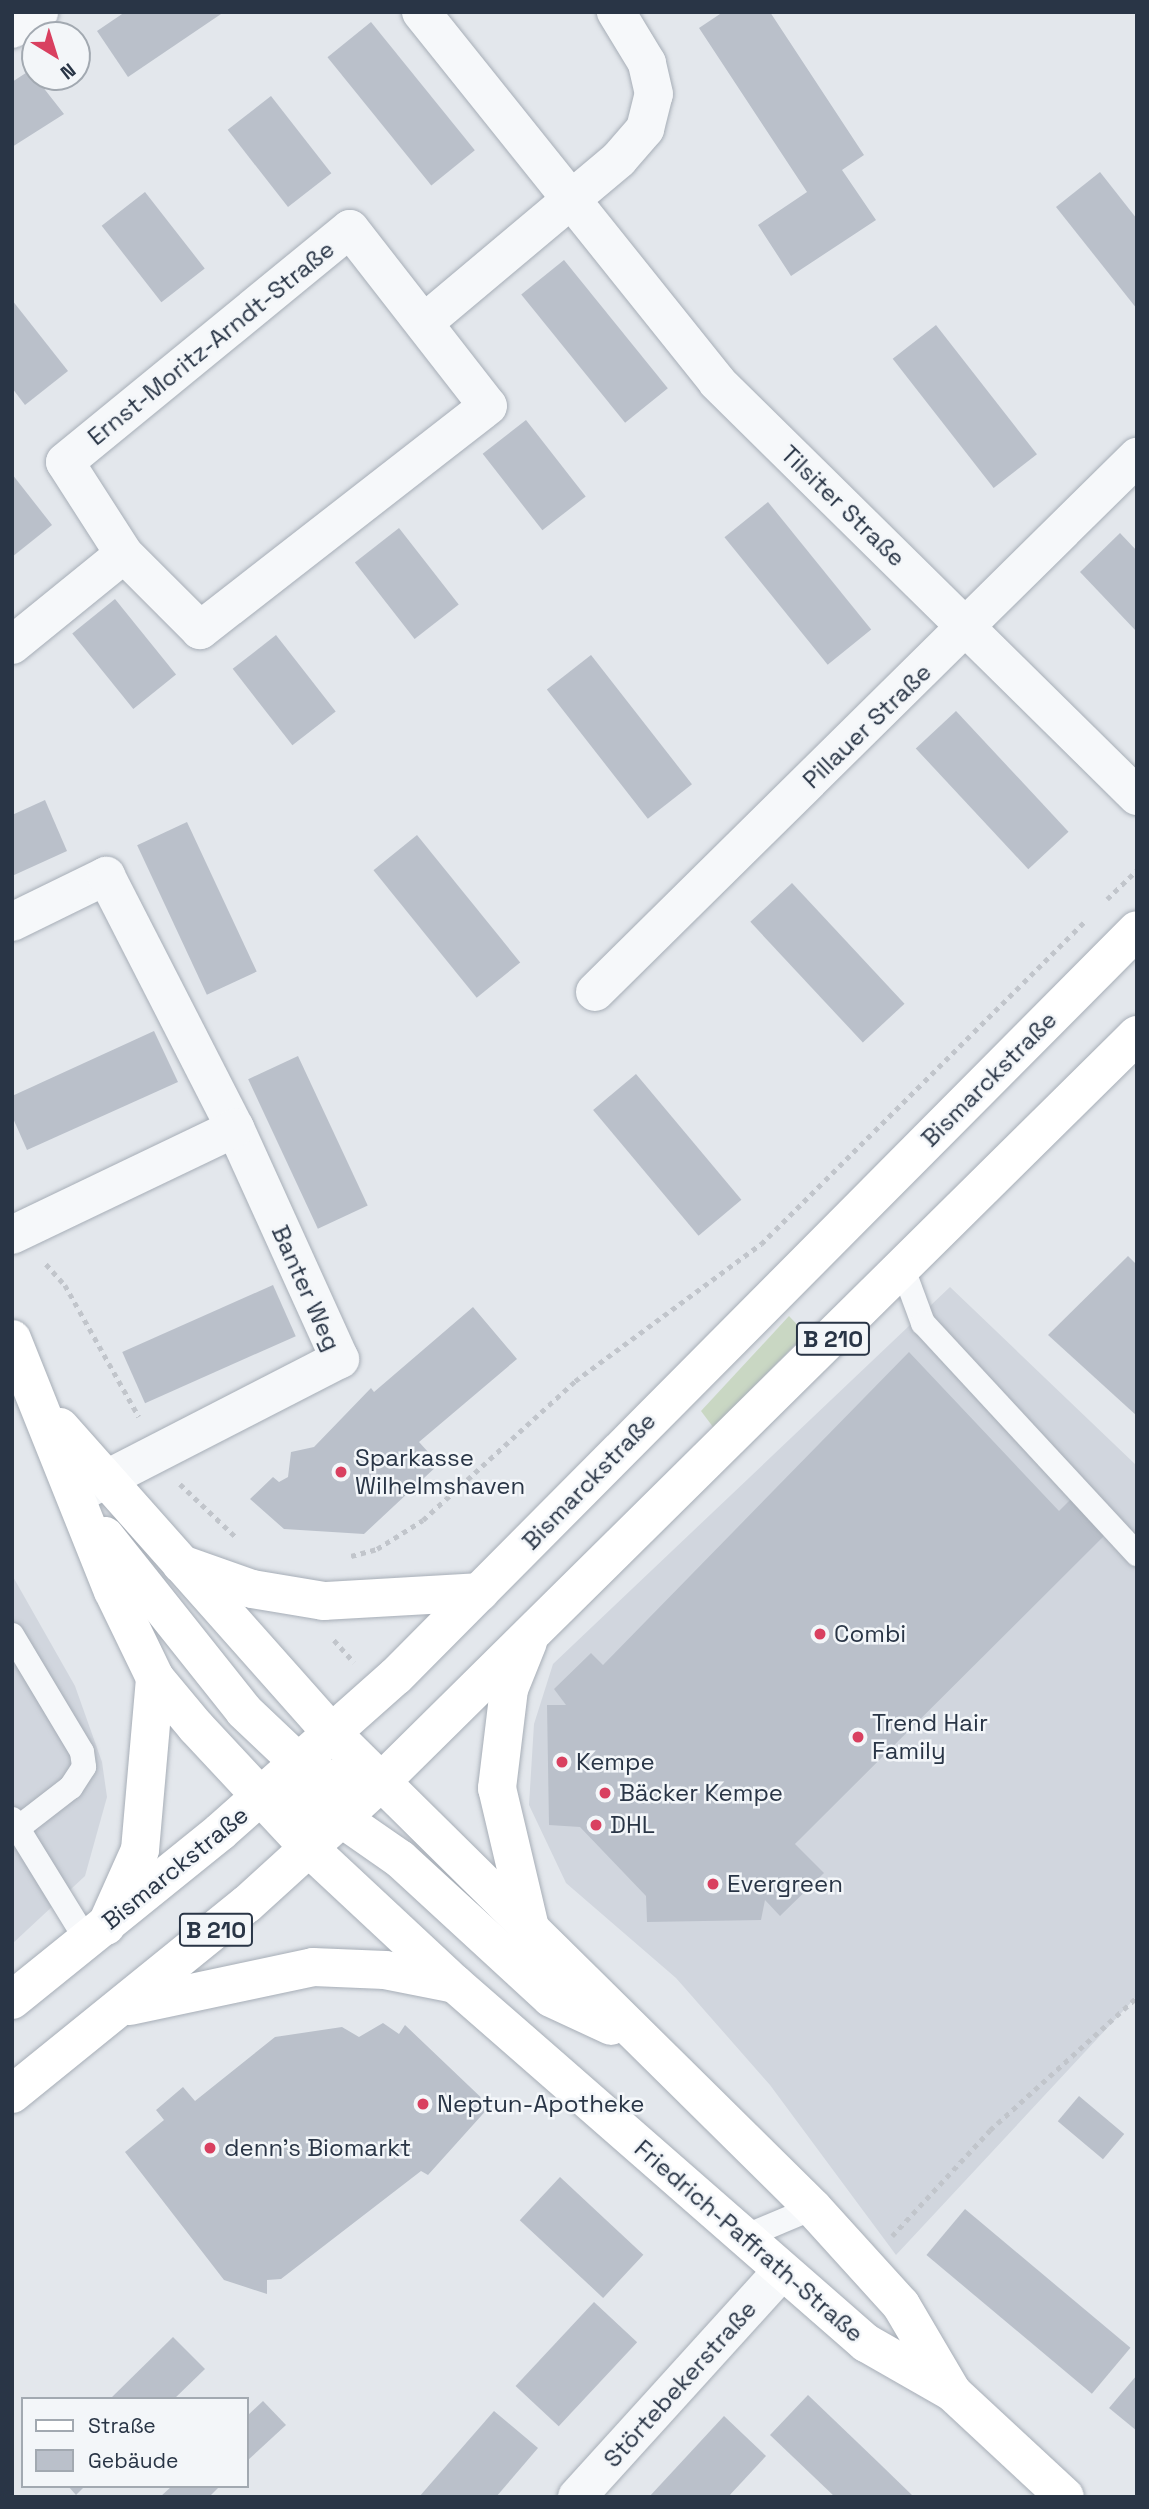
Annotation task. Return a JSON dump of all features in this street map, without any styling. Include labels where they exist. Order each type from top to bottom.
[{"type":"main road","name":"Bismarckstraße","points":[[12,2000],[261,1797],[332,1734],[480,1592],[1137,930]]},
{"type":"main road","name":"B 210","points":[[12,2094],[121,2008],[309,1848],[380,1783],[528,1642],[1137,1035]]},
{"type":"main road","points":[[12,1339],[44,1407],[89,1489],[244,1711],[299,1763],[335,1783],[380,1783]]},
{"type":"main road","points":[[89,1489],[181,1564],[332,1734]]},
{"type":"main road","points":[[89,1489],[155,1678],[309,1848]]},
{"type":"main road","points":[[181,1564],[252,1589],[324,1601],[480,1592]]},
{"type":"main road","points":[[528,1642],[509,1689],[497,1788],[531,1934]]},
{"type":"main road","points":[[96,1933],[140,1850],[155,1678]]},
{"type":"main road","name":"Friedrich-Paffrath-Straße","points":[[332,1734],[636,2038],[737,2127],[901,2305],[952,2392]]},
{"type":"main road","name":"Friedrich-Paffrath-Straße","points":[[261,1797],[307,1800],[341,1818],[400,1859],[551,1998],[636,2038]]},
{"type":"main road","name":"Friedrich-Paffrath-Straße","points":[[309,1848],[455,1984],[782,2271],[866,2343],[952,2392],[1065,2497]]},
{"type":"main road","points":[[121,2008],[313,1967],[385,1970],[455,1984]]},
{"type":"street","points":[[12,29],[39,12]]},
{"type":"street","name":"Tilsiter Straße","points":[[421,12],[717,382],[1137,796]]},
{"type":"street","points":[[425,322],[645,129],[654,93],[647,63],[616,12]]},
{"type":"street","name":"Ernst-Moritz-Arndt-Straße","points":[[350,229],[425,322],[488,406],[200,630],[124,554],[65,462],[350,229]]},
{"type":"street","name":"Pillauer Straße","points":[[595,992],[968,627],[1137,457]]},
{"type":"street","points":[[12,645],[124,554]]},
{"type":"street","name":"Banter Weg","points":[[12,922],[106,876],[234,1128],[340,1359],[89,1489]]},
{"type":"street","points":[[15,1234],[234,1128]]},
{"type":"street","name":"Störtebekerstraße","points":[[577,2497],[782,2271]]},
{"type":"lane","points":[[903,1269],[923,1323],[1137,1554]]},
{"type":"lane","points":[[12,1634],[82,1752],[84,1767],[71,1787],[15,1824],[96,1933]]},
{"type":"lane","points":[[744,2237],[813,2208]]},
{"type":"path","points":[[1097,909],[1137,870]]},
{"type":"path","points":[[344,1558],[377,1549],[423,1520],[575,1381],[761,1244],[1087,919]]},
{"type":"path","points":[[15,1234],[65,1285],[158,1453],[194,1503],[243,1544]]},
{"type":"path","points":[[864,2264],[990,2130],[1137,1997]]},
{"type":"shaded area","points":[[950,1287],[1137,1466],[1137,1996],[896,2255],[770,2085],[676,1978],[566,1883],[529,1805],[534,1724],[553,1664]]},
{"type":"shaded area","points":[[12,1575],[75,1686],[102,1762],[107,1797],[85,1876],[12,1944]]},
{"type":"green space","points":[[789,1316],[806,1334],[713,1427],[701,1411]]},
{"type":"building","points":[[125,12],[224,12],[128,77],[97,31]]},
{"type":"building","points":[[723,12],[770,12],[864,155],[842,170],[876,220],[791,276],[758,225],[807,192],[699,28]]},
{"type":"building","points":[[371,22],[475,150],[431,185],[327,57]]},
{"type":"building","points":[[21,76],[21,91],[46,91],[64,114],[12,147],[12,82]]},
{"type":"building","points":[[271,96],[331,173],[288,207],[228,130]]},
{"type":"building","points":[[1100,172],[1137,219],[1137,309],[1056,207]]},
{"type":"building","points":[[145,192],[205,268],[161,302],[102,226]]},
{"type":"building","points":[[564,260],[668,388],[625,423],[521,295]]},
{"type":"building","points":[[12,300],[68,371],[25,405],[12,388]]},
{"type":"building","points":[[936,325],[1037,454],[994,488],[893,359]]},
{"type":"building","points":[[526,420],[586,496],[542,530],[483,454]]},
{"type":"building","points":[[12,474],[52,525],[12,557]]},
{"type":"building","points":[[768,502],[871,629],[828,665],[724,537]]},
{"type":"building","points":[[399,528],[459,604],[415,639],[355,562]]},
{"type":"building","points":[[1120,533],[1137,551],[1137,632],[1080,572]]},
{"type":"building","points":[[115,599],[176,674],[133,709],[72,634]]},
{"type":"building","points":[[276,635],[336,711],[292,745],[233,669]]},
{"type":"building","points":[[591,655],[692,784],[648,819],[547,689]]},
{"type":"building","points":[[956,711],[1069,832],[1028,869],[916,749]]},
{"type":"building","points":[[45,800],[67,851],[12,876],[12,815]]},
{"type":"building","points":[[187,822],[257,972],[207,995],[137,845]]},
{"type":"building","points":[[417,835],[520,962],[477,998],[373,870]]},
{"type":"building","points":[[792,883],[905,1004],[863,1043],[750,922]]},
{"type":"building","points":[[154,1031],[178,1082],[27,1150],[12,1116],[12,1096]]},
{"type":"building","points":[[298,1056],[368,1206],[318,1229],[248,1079]]},
{"type":"building","points":[[636,1074],[741,1200],[699,1236],[593,1110]]},
{"type":"building","points":[[1128,1256],[1137,1265],[1137,1416],[1048,1335]]},
{"type":"building","points":[[273,1285],[296,1336],[145,1403],[122,1352]]},
{"type":"building","points":[[473,1307],[517,1359],[419,1442],[439,1464],[364,1534],[284,1529],[250,1499],[273,1477],[279,1482],[288,1477],[291,1452],[314,1447],[371,1388],[374,1392]]},
{"type":"building","name":"Combi","points":[[909,1352],[1059,1511],[1077,1493],[1112,1528],[795,1844],[824,1873],[780,1916],[765,1900],[761,1920],[647,1922],[646,1896],[580,1827],[549,1825],[547,1705],[566,1705],[554,1689],[591,1653],[603,1665]]},
{"type":"building","points":[[383,2023],[399,2034],[405,2025],[490,2106],[428,2175],[421,2171],[281,2279],[267,2280],[267,2294],[224,2280],[125,2152],[164,2120],[156,2110],[183,2087],[195,2101],[275,2037],[342,2027],[359,2037]]},
{"type":"building","points":[[1079,2096],[1124,2134],[1103,2159],[1058,2121]]},
{"type":"building","points":[[560,2177],[643,2255],[603,2298],[520,2220]]},
{"type":"building","points":[[965,2209],[1130,2348],[1092,2394],[926,2255]]},
{"type":"building","points":[[594,2302],[637,2342],[559,2426],[516,2386]]},
{"type":"building","points":[[173,2337],[205,2369],[176,2397],[112,2397]]},
{"type":"building","points":[[1137,2375],[1137,2431],[1109,2408]]},
{"type":"building","points":[[808,2395],[914,2497],[835,2497],[770,2435]]},
{"type":"building","points":[[263,2401],[286,2425],[248,2460],[248,2415]]},
{"type":"building","points":[[494,2411],[538,2448],[496,2497],[419,2497]]},
{"type":"building","points":[[724,2416],[766,2456],[728,2497],[649,2497]]},
{"type":"building","points":[[70,2488],[83,2488],[76,2495]]},
{"type":"building","points":[[170,2488],[218,2488],[209,2497],[160,2497]]},
{"type":"place","name":"Sparkasse Wilhelmshaven","points":[[341,1472]]},
{"type":"place","name":"Combi","points":[[820,1634]]},
{"type":"place","name":"Trend Hair Family","points":[[858,1737]]},
{"type":"place","name":"Kempe","points":[[562,1762]]},
{"type":"place","name":"Bäcker Kempe","points":[[605,1793]]},
{"type":"place","name":"DHL","points":[[596,1825]]},
{"type":"place","name":"Evergreen","points":[[713,1884]]},
{"type":"place","name":"Neptun-Apotheke","points":[[423,2104]]},
{"type":"place","name":"denn's Biomarkt","points":[[210,2148]]}]
